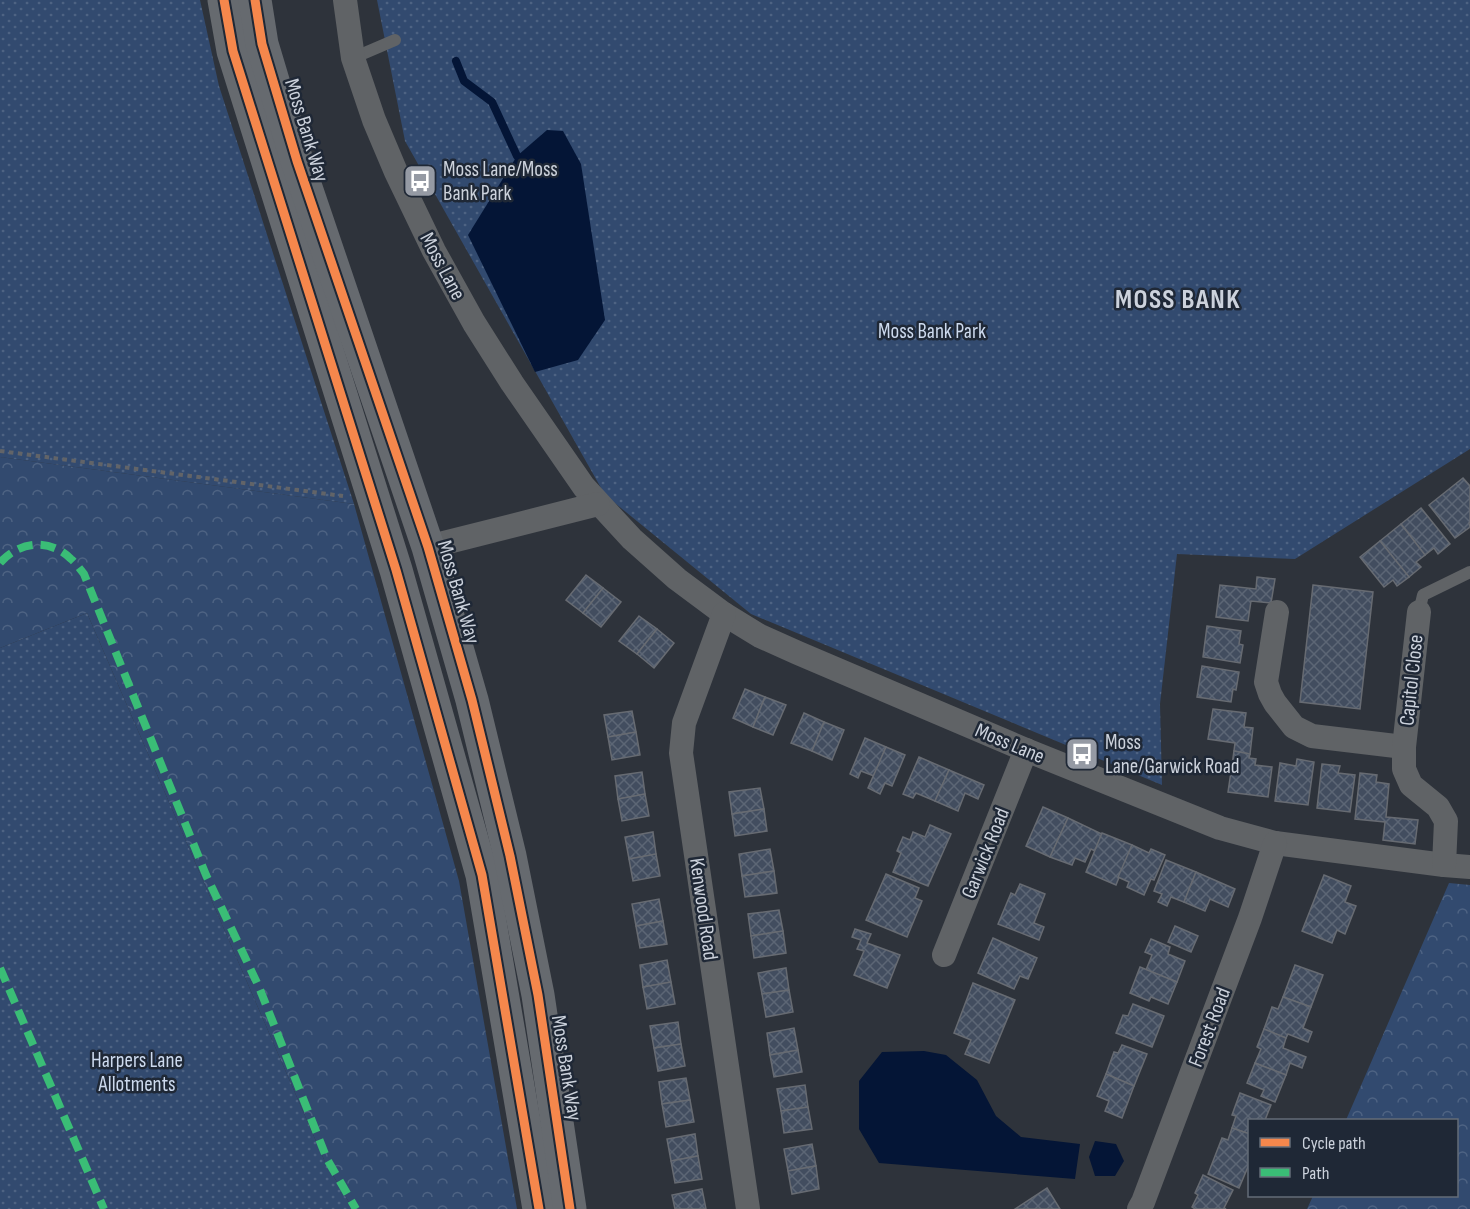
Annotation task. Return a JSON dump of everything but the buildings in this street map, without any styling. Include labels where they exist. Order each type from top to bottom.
[{"type":"highway","points":[[224,0],[233,51],[399,581],[482,875],[539,1209]]},
{"type":"highway","name":"Moss Bank Way","points":[[255,0],[262,44],[297,161],[428,547],[472,700],[510,856],[538,995],[570,1209]]},
{"type":"street","name":"Moss Lane","points":[[345,0],[353,58],[374,120],[434,251],[474,323],[584,487],[632,539],[677,579],[724,614],[760,636],[1026,750],[1220,828],[1275,843],[1470,867]]},
{"type":"street","points":[[428,547],[598,504]]},
{"type":"street","name":"Capitol Close","points":[[1277,612],[1266,682],[1275,703],[1294,727],[1312,736],[1404,747]]},
{"type":"street","name":"Capitol Close","points":[[1419,612],[1404,747],[1404,769],[1411,785],[1438,807],[1446,821],[1444,865]]},
{"type":"street","name":"Kenwood Road","points":[[724,614],[684,723],[681,753],[748,1209]]},
{"type":"street","name":"Garwick Road","points":[[944,955],[1026,750]]},
{"type":"street","name":"Forest Road","points":[[1138,1209],[1143,1202],[1250,918],[1275,843]]},
{"type":"lane","points":[[353,58],[395,39]]},
{"type":"lane","points":[[1419,612],[1423,595],[1470,572]]},
{"type":"path","points":[[0,451],[374,500]]},
{"type":"green space","points":[[0,0],[200,0],[219,86],[354,504],[0,457]]},
{"type":"green space","name":"Moss Bank Park","points":[[377,0],[1470,0],[1470,449],[1295,559],[1177,554],[1160,704],[1162,785],[751,614],[605,495],[405,141]]},
{"type":"green space","points":[[0,457],[354,504],[459,881],[517,1209],[353,1209],[325,1162],[87,613],[0,648]]},
{"type":"green space","name":"Harpers Lane Allotments","points":[[87,613],[325,1162],[353,1209],[0,1209],[0,648]]},
{"type":"green space","points":[[1449,883],[1470,885],[1470,1209],[1307,1209],[1313,1197],[1458,1197],[1458,1119],[1346,1119]]},
{"type":"shaded area","points":[[547,130],[563,131],[581,164],[605,320],[578,360],[535,372],[468,235],[517,156]]},
{"type":"shaded area","points":[[924,1051],[946,1055],[977,1080],[996,1116],[1021,1137],[1080,1144],[1075,1179],[879,1163],[859,1129],[859,1081],[882,1052]]},
{"type":"shaded area","points":[[1095,1141],[1116,1144],[1124,1161],[1115,1176],[1095,1176],[1089,1157]]},
{"type":"waterway","points":[[456,61],[464,81],[492,102],[517,156]]},
{"type":"marked path","points":[[0,563],[16,550],[44,545],[63,552],[84,574],[206,875],[259,987],[327,1159],[356,1209]]},
{"type":"marked path","points":[[0,968],[104,1209]]},
{"type":"cycle path","points":[[224,0],[233,51],[396,570],[482,875],[539,1209]]},
{"type":"cycle path","points":[[255,0],[262,44],[297,161],[428,547],[472,700],[510,856],[538,995],[570,1209]]},
{"type":"place","name":"Moss Lane/Moss Bank Park","points":[[420,181]]},
{"type":"place","name":"Moss Lane/Garwick Road","points":[[1082,754]]},
{"type":"district","name":"MOSS BANK","points":[[1178,299]]}]
